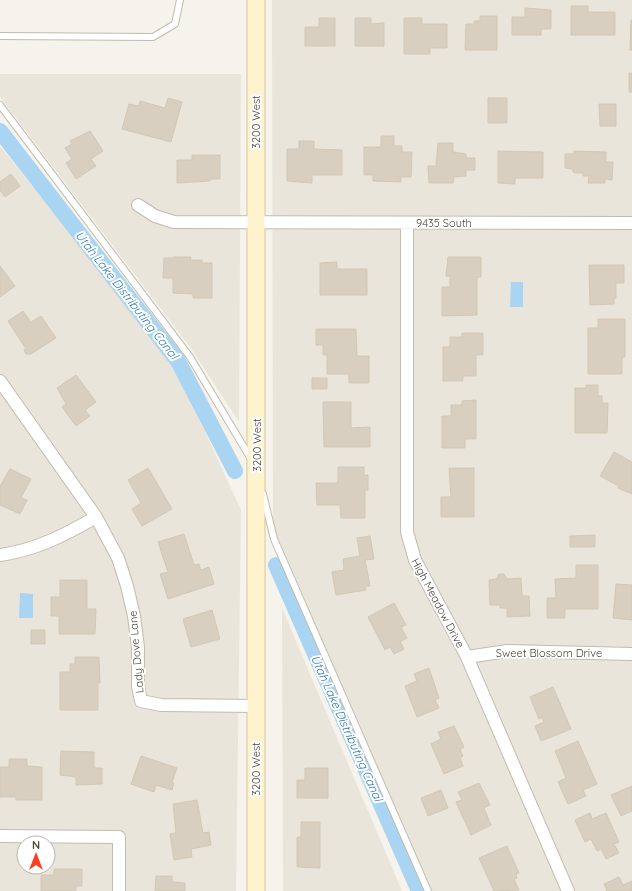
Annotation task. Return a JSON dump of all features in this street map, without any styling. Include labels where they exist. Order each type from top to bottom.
[{"type":"street","name":"3200 West","points":[[256,0],[256,891]]},
{"type":"street","name":"9435 South","points":[[138,205],[155,216],[174,222],[632,223]]},
{"type":"street","name":"High Meadow Drive","points":[[407,223],[407,532],[415,560],[467,657],[568,891]]},
{"type":"street","name":"Lady Dove Lane","points":[[0,381],[96,517],[118,558],[127,586],[134,616],[138,647],[138,686],[141,701],[161,705],[256,706]]},
{"type":"street","points":[[0,555],[16,553],[51,542],[96,517]]},
{"type":"street","name":"Sweet Blossom Drive","points":[[467,657],[507,651],[632,654]]},
{"type":"street","points":[[0,836],[119,836],[119,891]]},
{"type":"lane","points":[[0,36],[153,37],[175,24],[180,0]]},
{"type":"lane","points":[[0,105],[190,357],[257,469],[274,539],[428,891]]},
{"type":"shaded area","points":[[272,0],[632,0],[632,891],[431,891],[273,527]]},
{"type":"shaded area","points":[[0,74],[241,74],[239,422],[192,350],[0,97]]},
{"type":"shaded area","points":[[0,146],[173,362],[241,510],[236,891],[0,891]]},
{"type":"shaded area","points":[[282,608],[402,891],[283,891]]},
{"type":"water","points":[[511,282],[523,282],[523,307],[510,307]]},
{"type":"water","points":[[20,593],[33,594],[33,618],[19,618]]},
{"type":"building","points":[[571,6],[588,6],[588,12],[615,12],[615,35],[571,35]]},
{"type":"building","points":[[525,8],[551,10],[551,29],[541,29],[541,35],[512,35],[512,17],[525,17]]},
{"type":"building","points":[[480,16],[497,16],[497,50],[465,50],[466,24],[474,24],[474,21],[480,21]]},
{"type":"building","points":[[319,18],[335,18],[335,46],[305,46],[305,27],[319,27]]},
{"type":"building","points":[[355,18],[371,18],[371,24],[384,23],[384,46],[355,46]]},
{"type":"building","points":[[404,18],[422,18],[422,24],[447,24],[447,48],[430,48],[430,54],[404,54]]},
{"type":"building","points":[[631,20],[632,50],[630,50]]},
{"type":"building","points":[[629,73],[632,73],[632,92],[629,92]]},
{"type":"building","points":[[168,98],[182,102],[171,142],[122,129],[129,104],[139,106],[140,101],[165,108]]},
{"type":"building","points":[[488,98],[507,98],[507,123],[488,123]]},
{"type":"building","points":[[599,104],[616,104],[616,126],[600,126]]},
{"type":"building","points":[[90,131],[103,151],[91,159],[96,166],[76,179],[66,163],[72,159],[65,148],[72,144],[70,141]]},
{"type":"building","points":[[381,136],[394,136],[394,146],[402,146],[402,152],[412,152],[411,177],[401,177],[401,182],[373,181],[373,175],[364,175],[364,147],[381,147]]},
{"type":"building","points":[[299,141],[314,141],[314,149],[342,150],[342,175],[312,175],[312,183],[287,181],[287,149],[299,149]]},
{"type":"building","points":[[438,143],[453,143],[453,152],[466,154],[466,158],[475,158],[475,170],[466,170],[466,176],[454,177],[453,183],[429,183],[428,166],[436,166]]},
{"type":"building","points":[[498,151],[543,152],[543,178],[515,178],[515,184],[498,183]]},
{"type":"building","points":[[574,151],[606,152],[606,162],[613,162],[612,180],[605,179],[605,183],[588,183],[589,176],[583,176],[583,173],[576,173],[573,172],[573,169],[565,168],[565,154],[574,154]]},
{"type":"building","points":[[192,155],[220,155],[220,179],[177,183],[177,160],[192,160]]},
{"type":"building","points":[[11,174],[20,186],[5,197],[0,190],[0,182]]},
{"type":"building","points":[[191,257],[190,260],[202,260],[202,263],[212,263],[212,298],[193,298],[193,294],[173,293],[173,278],[163,278],[164,258]]},
{"type":"building","points":[[448,257],[481,257],[481,277],[477,277],[477,315],[442,316],[442,287],[450,287],[450,276],[446,276]]},
{"type":"building","points":[[337,262],[337,269],[367,269],[367,295],[320,295],[320,263]]},
{"type":"building","points":[[589,265],[624,265],[624,283],[616,283],[616,298],[614,298],[614,304],[590,305]]},
{"type":"building","points":[[0,266],[15,286],[0,297]]},
{"type":"building","points":[[23,311],[31,322],[41,316],[56,338],[31,354],[26,354],[24,350],[26,349],[8,321]]},
{"type":"building","points":[[598,319],[625,319],[625,357],[622,357],[622,374],[588,374],[588,328],[598,328]]},
{"type":"building","points":[[316,329],[356,329],[357,356],[369,356],[369,383],[349,383],[349,374],[327,374],[327,355],[323,355],[323,345],[316,345]]},
{"type":"building","points":[[462,333],[483,333],[483,355],[476,355],[476,376],[463,376],[463,381],[443,381],[443,347],[450,347],[450,337],[462,337]]},
{"type":"building","points":[[76,375],[96,402],[85,410],[90,416],[76,426],[62,407],[66,404],[57,388]]},
{"type":"building","points":[[312,378],[327,378],[327,389],[312,389]]},
{"type":"building","points":[[586,385],[598,385],[598,396],[602,396],[602,403],[608,403],[607,433],[575,433],[575,388],[586,388]]},
{"type":"building","points":[[476,400],[476,439],[465,439],[465,448],[442,448],[442,416],[451,416],[451,405],[462,405],[462,401]]},
{"type":"building","points":[[323,402],[351,402],[351,428],[370,427],[370,447],[324,447]]},
{"type":"building","points":[[614,452],[632,462],[632,494],[618,488],[619,486],[600,476]]},
{"type":"building","points":[[338,467],[364,467],[364,475],[368,475],[368,490],[365,490],[365,518],[341,518],[340,505],[317,505],[316,483],[338,483]]},
{"type":"building","points":[[148,468],[172,509],[142,526],[132,509],[141,503],[128,480]]},
{"type":"building","points":[[449,468],[474,468],[474,517],[441,517],[441,497],[451,497]]},
{"type":"building","points":[[10,469],[31,479],[21,498],[27,500],[20,514],[0,505],[0,486]]},
{"type":"building","points":[[184,534],[194,565],[199,564],[201,570],[209,567],[214,584],[168,599],[160,574],[168,572],[158,542]]},
{"type":"building","points":[[595,535],[595,547],[570,547],[570,536]]},
{"type":"building","points":[[370,536],[374,559],[365,560],[370,586],[365,586],[366,590],[336,595],[332,572],[344,570],[343,559],[360,556],[357,538]]},
{"type":"building","points":[[576,565],[598,565],[598,609],[565,609],[565,618],[547,618],[547,598],[556,598],[555,579],[576,578]]},
{"type":"building","points":[[499,574],[504,574],[507,579],[521,578],[522,596],[529,596],[530,616],[507,617],[507,608],[500,608],[500,605],[490,605],[489,580],[496,579]]},
{"type":"building","points":[[60,580],[87,580],[87,609],[96,609],[95,634],[59,634],[59,616],[51,616],[51,597],[60,597]]},
{"type":"building","points":[[616,584],[632,585],[632,620],[613,618]]},
{"type":"building","points":[[394,603],[406,625],[401,627],[407,638],[400,642],[404,649],[394,654],[390,647],[385,650],[368,617]]},
{"type":"building","points":[[212,610],[220,639],[191,647],[183,619]]},
{"type":"building","points":[[31,630],[45,630],[45,644],[31,644]]},
{"type":"building","points":[[75,657],[99,657],[100,683],[98,683],[98,710],[60,710],[60,672],[70,672],[70,664],[75,664]]},
{"type":"building","points":[[429,668],[439,698],[435,700],[439,708],[417,717],[405,686],[417,681],[414,674]]},
{"type":"building","points":[[553,687],[571,729],[541,741],[535,726],[544,722],[542,717],[539,719],[530,697]]},
{"type":"building","points":[[454,726],[464,747],[460,749],[463,756],[460,758],[463,766],[444,774],[431,744],[441,739],[438,732]]},
{"type":"building","points":[[578,741],[597,784],[583,790],[586,796],[568,804],[558,782],[566,778],[555,751]]},
{"type":"building","points":[[61,751],[94,752],[94,768],[102,768],[102,784],[76,785],[76,777],[60,775]]},
{"type":"building","points":[[141,756],[177,768],[172,782],[174,783],[172,790],[156,785],[154,792],[131,784]]},
{"type":"building","points":[[9,759],[27,759],[27,766],[42,767],[42,800],[16,800],[16,797],[0,797],[0,767],[9,767]]},
{"type":"building","points":[[305,768],[328,768],[328,798],[297,798],[297,780],[305,780]]},
{"type":"building","points":[[479,783],[490,805],[484,808],[491,825],[471,835],[456,802],[462,800],[458,792]]},
{"type":"building","points":[[632,786],[632,811],[621,816],[611,795]]},
{"type":"building","points":[[441,790],[448,808],[428,816],[421,798]]},
{"type":"building","points":[[197,800],[203,833],[209,832],[211,845],[191,849],[192,857],[174,860],[170,834],[176,833],[173,804]]},
{"type":"building","points":[[590,813],[592,819],[606,813],[619,842],[614,844],[619,853],[606,859],[601,849],[597,851],[591,839],[585,842],[575,820]]},
{"type":"building","points":[[301,822],[320,822],[320,868],[297,867],[297,837],[301,837]]},
{"type":"building","points":[[507,846],[519,873],[516,874],[517,878],[514,879],[519,890],[494,891],[479,858]]},
{"type":"building","points":[[56,869],[82,869],[82,886],[76,886],[76,891],[41,891],[41,875],[56,875]]},
{"type":"building","points":[[156,876],[172,876],[172,882],[185,883],[185,891],[155,891]]},
{"type":"building","points":[[619,877],[623,885],[632,881],[632,891],[607,891],[604,884]]},
{"type":"waterway","name":"Utah Lake Distributing Canal","points":[[0,131],[178,361],[235,471]]},
{"type":"waterway","name":"Utah Lake Distributing Canal","points":[[276,565],[419,891]]}]
